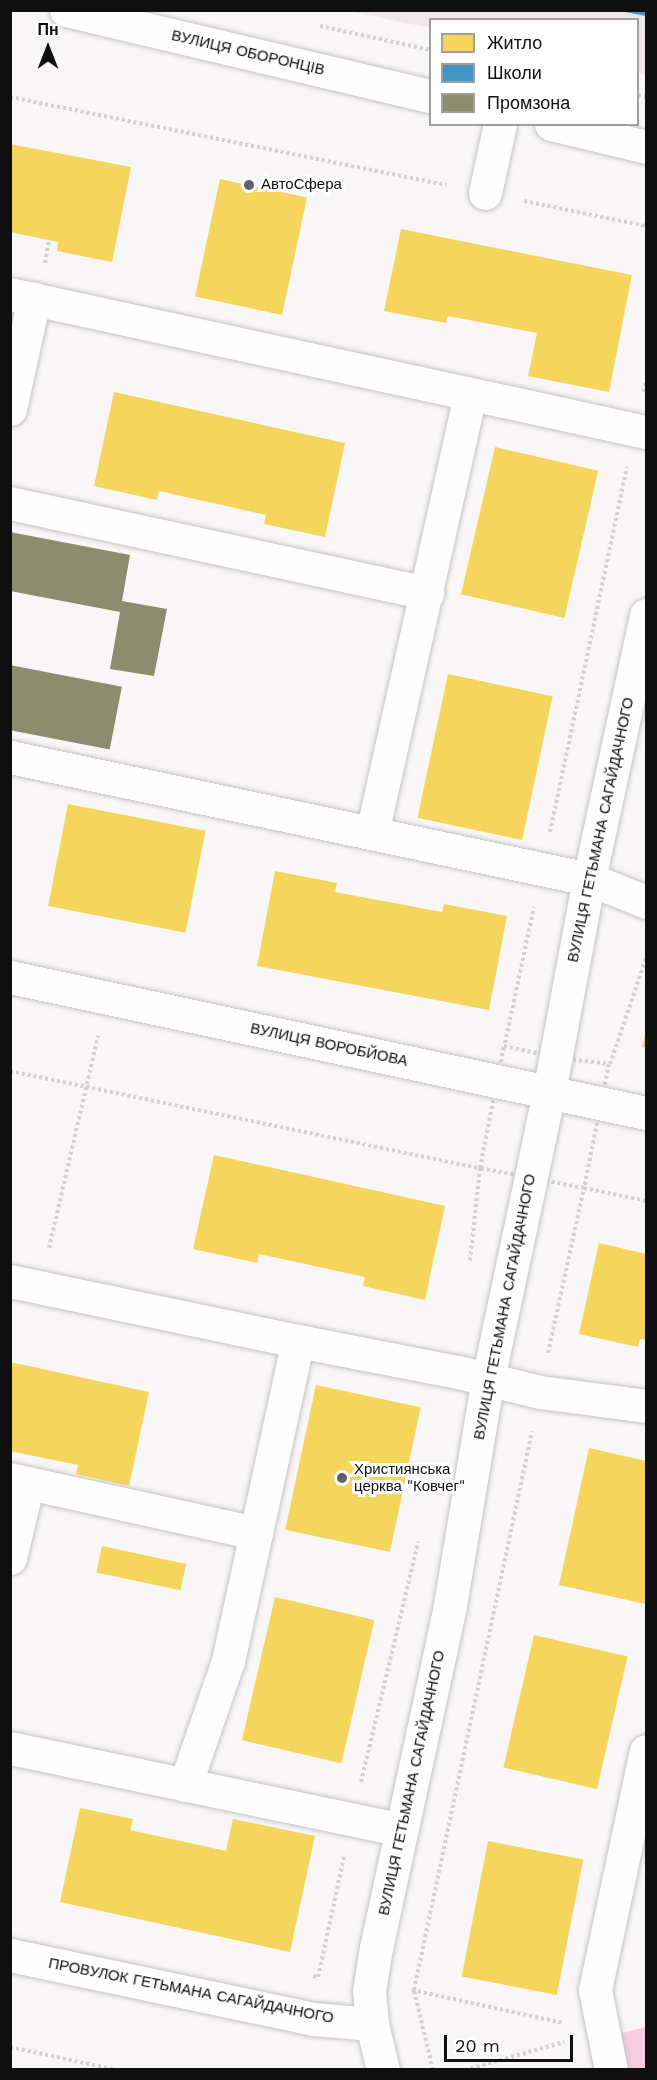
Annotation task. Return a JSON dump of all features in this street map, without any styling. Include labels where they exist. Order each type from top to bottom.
[{"type":"street","name":"ВУЛИЦЯ ОБОРОНЦІВ","points":[[66,10],[429,96]]},
{"type":"street","points":[[485,193],[500,126]]},
{"type":"street","points":[[559,126],[646,147]]},
{"type":"street","points":[[10,409],[22,297],[646,432]]},
{"type":"street","points":[[372,833],[470,394]]},
{"type":"street","points":[[10,503],[427,594]]},
{"type":"street","name":"ВУЛИЦЯ ГЕТЬМАНА САГАЙДАЧНОГО","points":[[383,2070],[372,2024],[370,1983],[450,1605],[488,1379],[549,1092],[589,879],[646,615]]},
{"type":"street","points":[[10,757],[589,879],[646,902]]},
{"type":"street","name":"ВУЛИЦЯ ВОРОБЙОВА","points":[[10,977],[646,1113]]},
{"type":"street","points":[[26,1284],[488,1379],[540,1392],[646,1406]]},
{"type":"street","points":[[185,1785],[228,1661],[298,1341]]},
{"type":"street","points":[[10,1558],[19,1481],[256,1533]]},
{"type":"street","points":[[10,1748],[402,1830]]},
{"type":"street","points":[[611,2070],[595,1990],[643,1785],[646,1751]]},
{"type":"street","name":"ПРОВУЛОК ГЕТЬМАНА САГАЙДАЧНОГО","points":[[10,1955],[314,2019],[372,2024]]},
{"type":"path","points":[[315,25],[429,50]]},
{"type":"path","points":[[10,97],[646,226]]},
{"type":"path","points":[[618,1066],[609,1064],[646,958]]},
{"type":"path","points":[[26,1284],[86,1088],[106,997]]},
{"type":"path","points":[[10,1071],[480,1168],[469,1270]]},
{"type":"path","points":[[434,2070],[414,1990],[584,1188],[646,1201]]},
{"type":"path","points":[[306,1974],[318,1977],[352,1820],[420,1533]]},
{"type":"path","points":[[370,1983],[414,1990],[602,2032]]},
{"type":"path","points":[[465,2070],[602,2032]]},
{"type":"path","points":[[10,2047],[117,2070]]},
{"type":"shaded area","points":[[349,11],[646,11],[646,75],[639,73],[639,18],[429,18],[429,28]]},
{"type":"shaded area","points":[[646,2027],[646,2069],[622,2069],[614,2035]]},
{"type":"building: Житло","points":[[10,144],[131,167],[112,262],[57,251],[58,242],[10,232]]},
{"type":"building: Житло","points":[[220,179],[307,198],[282,315],[195,296]]},
{"type":"building: Житло","points":[[401,229],[632,275],[609,392],[528,376],[537,333],[448,316],[446,323],[384,311]]},
{"type":"building: Житло","points":[[114,392],[345,443],[325,537],[264,524],[266,515],[159,491],[157,500],[94,486]]},
{"type":"building: Житло","points":[[495,447],[598,471],[564,618],[461,594]]},
{"type":"building: Житло","points":[[448,674],[553,696],[522,840],[417,818]]},
{"type":"building: Житло","points":[[68,804],[205,831],[186,933],[48,906]]},
{"type":"building: Житло","points":[[275,871],[337,883],[335,892],[442,912],[444,904],[507,916],[489,1010],[257,966]]},
{"type":"building: Житло","points":[[646,1031],[646,1048],[642,1047]]},
{"type":"building: Житло","points":[[214,1155],[445,1206],[425,1300],[363,1286],[365,1277],[259,1254],[257,1263],[193,1249]]},
{"type":"building: Житло","points":[[599,1243],[646,1254],[646,1340],[640,1339],[638,1347],[579,1334]]},
{"type":"building: Житло","points":[[10,1362],[149,1392],[129,1486],[76,1474],[78,1465],[10,1451]]},
{"type":"building: Житло","points":[[316,1385],[421,1407],[390,1552],[285,1530]]},
{"type":"building: Житло","points":[[589,1448],[646,1461],[646,1604],[559,1585]]},
{"type":"building: Житло","points":[[102,1546],[186,1564],[181,1590],[96,1572]]},
{"type":"building: Житло","points":[[275,1597],[374,1620],[341,1763],[242,1740]]},
{"type":"building: Житло","points":[[534,1635],[628,1657],[597,1789],[503,1768]]},
{"type":"building: Житло","points":[[80,1808],[133,1819],[130,1830],[226,1851],[233,1819],[315,1836],[290,1952],[60,1902]]},
{"type":"building: Житло","points":[[488,1841],[583,1860],[557,1995],[462,1976]]},
{"type":"building: Школи","points":[[625,10],[646,10],[646,16],[625,12]]},
{"type":"building: Промзона","points":[[10,532],[130,555],[122,601],[167,609],[154,676],[110,669],[120,612],[10,591]]},
{"type":"building: Промзона","points":[[10,665],[122,687],[110,750],[10,730]]},
{"type":"place","name":"АвтоСфера","points":[[249,185]]},
{"type":"place","name":"Християнська церква \"Ковчег\"","points":[[342,1478]]}]
